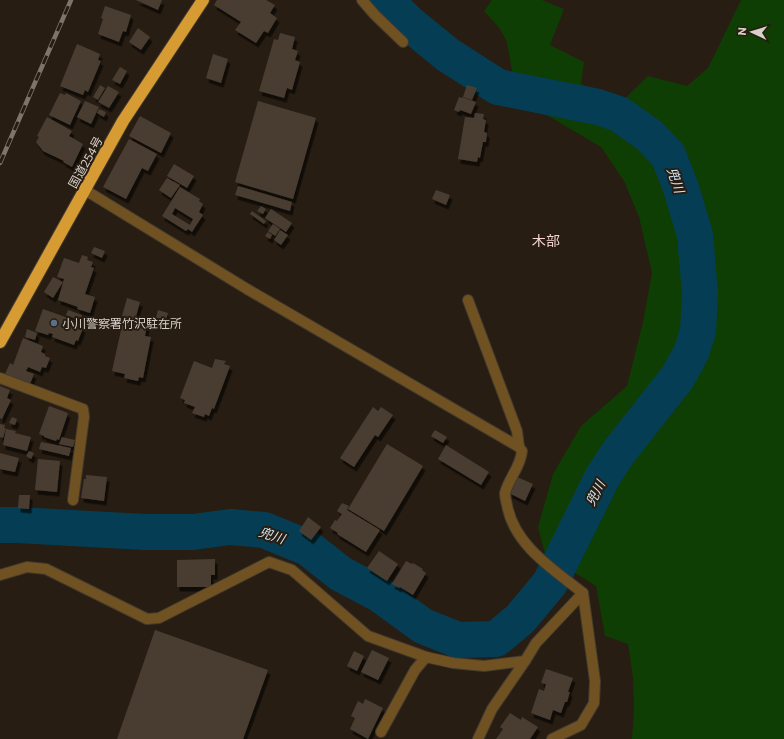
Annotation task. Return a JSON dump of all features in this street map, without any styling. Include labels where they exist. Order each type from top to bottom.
[{"type":"highway","name":"国道254号","points":[[0,342],[123,121],[203,0]]},
{"type":"street","points":[[362,0],[403,42]]},
{"type":"street","points":[[85,190],[247,289],[519,447]]},
{"type":"street","points":[[468,300],[517,431],[519,447],[522,450],[522,458],[505,494],[509,515],[521,537],[537,556],[583,593],[595,681],[594,703],[581,725],[552,739]]},
{"type":"street","points":[[0,378],[83,409],[84,417],[74,500]]},
{"type":"street","points":[[0,574],[27,567],[46,569],[146,619],[159,618],[268,562],[292,570],[368,636],[426,657],[453,663],[484,666],[525,661]]},
{"type":"street","points":[[478,739],[492,709],[536,643],[583,593]]},
{"type":"street","points":[[381,732],[415,670],[426,657]]},
{"type":"green space","points":[[492,0],[542,0],[564,9],[550,45],[584,62],[581,84],[623,100],[648,76],[687,86],[708,68],[741,0],[784,0],[784,739],[632,739],[634,710],[633,678],[628,644],[605,636],[596,586],[545,554],[538,527],[553,474],[581,426],[627,386],[643,322],[652,273],[639,217],[624,181],[601,147],[545,114],[517,100],[507,42],[500,29],[484,11]]},
{"type":"building","points":[[136,0],[162,0],[158,10]]},
{"type":"building","points":[[217,0],[266,0],[275,5],[270,13],[277,18],[268,33],[264,31],[256,43],[235,30],[241,22],[214,5]]},
{"type":"building","points":[[105,6],[131,15],[126,32],[123,31],[119,42],[98,34],[103,19],[101,18]]},
{"type":"building","points":[[138,28],[150,37],[141,50],[129,42]]},
{"type":"building","points":[[280,33],[295,37],[292,49],[298,51],[295,60],[300,62],[292,90],[287,88],[284,98],[259,91],[274,39],[278,40]]},
{"type":"building","points":[[77,44],[100,54],[98,60],[101,61],[88,92],[85,90],[83,95],[60,86]]},
{"type":"building","points":[[213,54],[228,59],[221,83],[206,78]]},
{"type":"building","points":[[120,67],[127,71],[120,84],[112,80]]},
{"type":"building","points":[[100,85],[105,88],[98,100],[93,97]]},
{"type":"building","points":[[467,85],[477,88],[472,100],[463,97]]},
{"type":"building","points":[[108,86],[119,92],[109,108],[98,102]]},
{"type":"building","points":[[60,93],[65,95],[66,93],[81,101],[70,125],[49,115]]},
{"type":"building","points":[[459,97],[476,102],[471,114],[460,110],[459,112],[454,110]]},
{"type":"building","points":[[85,101],[99,107],[91,124],[77,117]]},
{"type":"building","points":[[258,101],[316,118],[293,199],[235,182]]},
{"type":"building","points":[[99,109],[106,112],[104,117],[97,113]]},
{"type":"building","points":[[475,113],[484,114],[483,119],[486,120],[484,132],[487,133],[486,142],[483,142],[480,158],[478,157],[477,162],[458,159],[465,117],[474,118]]},
{"type":"building","points":[[140,116],[171,133],[161,153],[129,136]]},
{"type":"building","points":[[47,117],[72,131],[69,136],[83,144],[72,167],[63,162],[64,161],[43,151],[36,142],[39,137],[37,136]]},
{"type":"building","points":[[129,139],[157,154],[148,171],[142,168],[126,199],[103,187]]},
{"type":"building","points":[[174,164],[194,176],[187,188],[167,176]]},
{"type":"building","points":[[167,178],[180,185],[171,198],[159,190]]},
{"type":"building","points":[[238,186],[292,202],[290,211],[235,195]]},
{"type":"building","points":[[180,187],[200,199],[199,201],[203,204],[199,212],[203,215],[192,232],[188,229],[186,231],[162,216]],"holes":[[[175,208],[193,219],[190,225],[172,214]]]},
{"type":"building","points":[[436,190],[450,195],[446,205],[432,199]]},
{"type":"building","points":[[261,206],[266,209],[263,214],[257,211]]},
{"type":"building","points":[[271,209],[292,223],[286,232],[265,218]]},
{"type":"building","points":[[252,211],[266,221],[264,224],[250,214]]},
{"type":"building","points":[[273,224],[280,229],[275,236],[268,231]]},
{"type":"building","points":[[280,230],[288,235],[281,245],[274,240]]},
{"type":"building","points":[[268,232],[272,235],[270,239],[265,236]]},
{"type":"building","points":[[94,247],[105,251],[102,258],[91,253]]},
{"type":"building","points":[[82,255],[88,257],[87,260],[93,262],[91,267],[94,268],[85,294],[95,297],[90,313],[58,300],[64,279],[57,277],[64,258],[79,263]]},
{"type":"building","points":[[53,277],[63,282],[53,298],[44,292]]},
{"type":"building","points":[[127,298],[140,302],[135,320],[122,316]]},
{"type":"building","points":[[43,309],[82,323],[80,327],[83,328],[78,341],[76,340],[74,345],[52,337],[53,334],[49,333],[48,335],[35,331]]},
{"type":"building","points":[[68,310],[82,315],[80,321],[66,315]]},
{"type":"building","points":[[158,310],[168,313],[164,327],[154,325]]},
{"type":"building","points":[[121,321],[147,326],[145,336],[151,337],[143,378],[139,377],[138,381],[124,378],[125,374],[112,371],[121,330],[119,330]]},
{"type":"building","points":[[27,329],[37,333],[35,340],[25,337]]},
{"type":"building","points":[[23,338],[43,346],[41,352],[50,358],[46,368],[42,367],[40,372],[28,367],[26,371],[34,374],[30,384],[5,374],[10,363],[13,365]]},
{"type":"building","points":[[215,359],[226,361],[224,364],[230,366],[214,409],[212,408],[209,416],[205,414],[204,417],[192,413],[195,407],[184,403],[185,400],[180,398],[194,361],[212,368]]},
{"type":"building","points":[[0,386],[10,390],[7,398],[11,400],[2,419],[0,418]]},
{"type":"building","points":[[49,406],[68,413],[59,440],[57,439],[56,441],[39,434]]},
{"type":"building","points":[[373,407],[378,411],[381,407],[393,415],[378,437],[375,435],[354,467],[340,458]]},
{"type":"building","points":[[12,417],[17,419],[15,425],[9,423]]},
{"type":"building","points":[[0,424],[5,425],[4,428],[6,428],[3,438],[0,437]]},
{"type":"building","points":[[6,429],[31,437],[27,451],[3,445]]},
{"type":"building","points":[[435,430],[447,437],[443,443],[431,436]]},
{"type":"building","points":[[62,437],[75,440],[73,447],[59,444]]},
{"type":"building","points":[[41,442],[71,448],[69,456],[39,449]]},
{"type":"building","points":[[387,444],[423,466],[384,531],[348,509]]},
{"type":"building","points":[[446,445],[489,472],[481,485],[438,459]]},
{"type":"building","points":[[29,451],[34,453],[31,459],[26,456]]},
{"type":"building","points":[[0,453],[19,458],[15,472],[0,469]]},
{"type":"building","points":[[38,459],[60,461],[57,492],[35,490]]},
{"type":"building","points":[[86,475],[107,477],[104,501],[81,498]]},
{"type":"building","points":[[517,477],[533,484],[525,501],[509,493]]},
{"type":"building","points":[[19,495],[30,495],[29,509],[18,508]]},
{"type":"building","points":[[342,503],[349,506],[347,510],[380,530],[366,552],[330,528],[335,520],[337,521],[342,514],[337,511]]},
{"type":"building","points":[[308,517],[321,527],[311,540],[299,531]]},
{"type":"building","points":[[379,551],[398,564],[387,581],[367,568]]},
{"type":"building","points":[[215,559],[215,575],[211,575],[211,587],[177,587],[177,560]]},
{"type":"building","points":[[406,561],[423,569],[422,570],[426,573],[413,595],[392,584]]},
{"type":"building","points":[[155,630],[268,670],[243,739],[117,739]]},
{"type":"building","points":[[372,650],[389,658],[378,680],[361,672]]},
{"type":"building","points":[[354,651],[364,656],[357,671],[347,666]]},
{"type":"building","points":[[546,669],[573,678],[568,692],[570,692],[567,702],[565,702],[561,713],[553,710],[550,720],[531,713],[539,689],[544,691],[546,684],[541,683]]},
{"type":"building","points":[[365,699],[383,708],[368,739],[350,729],[355,718],[351,716],[358,701],[363,704]]},
{"type":"building","points":[[510,713],[521,720],[522,717],[538,727],[530,739],[496,739],[503,729],[500,727]]},
{"type":"waterway","name":"兜川","points":[[0,525],[145,532],[193,532],[230,527],[264,530],[308,548],[341,574],[379,594],[423,626],[458,640],[496,639],[520,619],[550,583],[602,478],[618,453],[677,378],[691,353],[698,331],[700,293],[695,235],[681,188],[668,155],[650,136],[619,114],[598,107],[498,87],[448,55],[410,24],[385,0]]},
{"type":"railway","points":[[0,163],[71,0]]},
{"type":"place","name":"小川警察署竹沢駐在所","points":[[54,323]]},
{"type":"district","name":"木部","points":[[546,240]]}]
